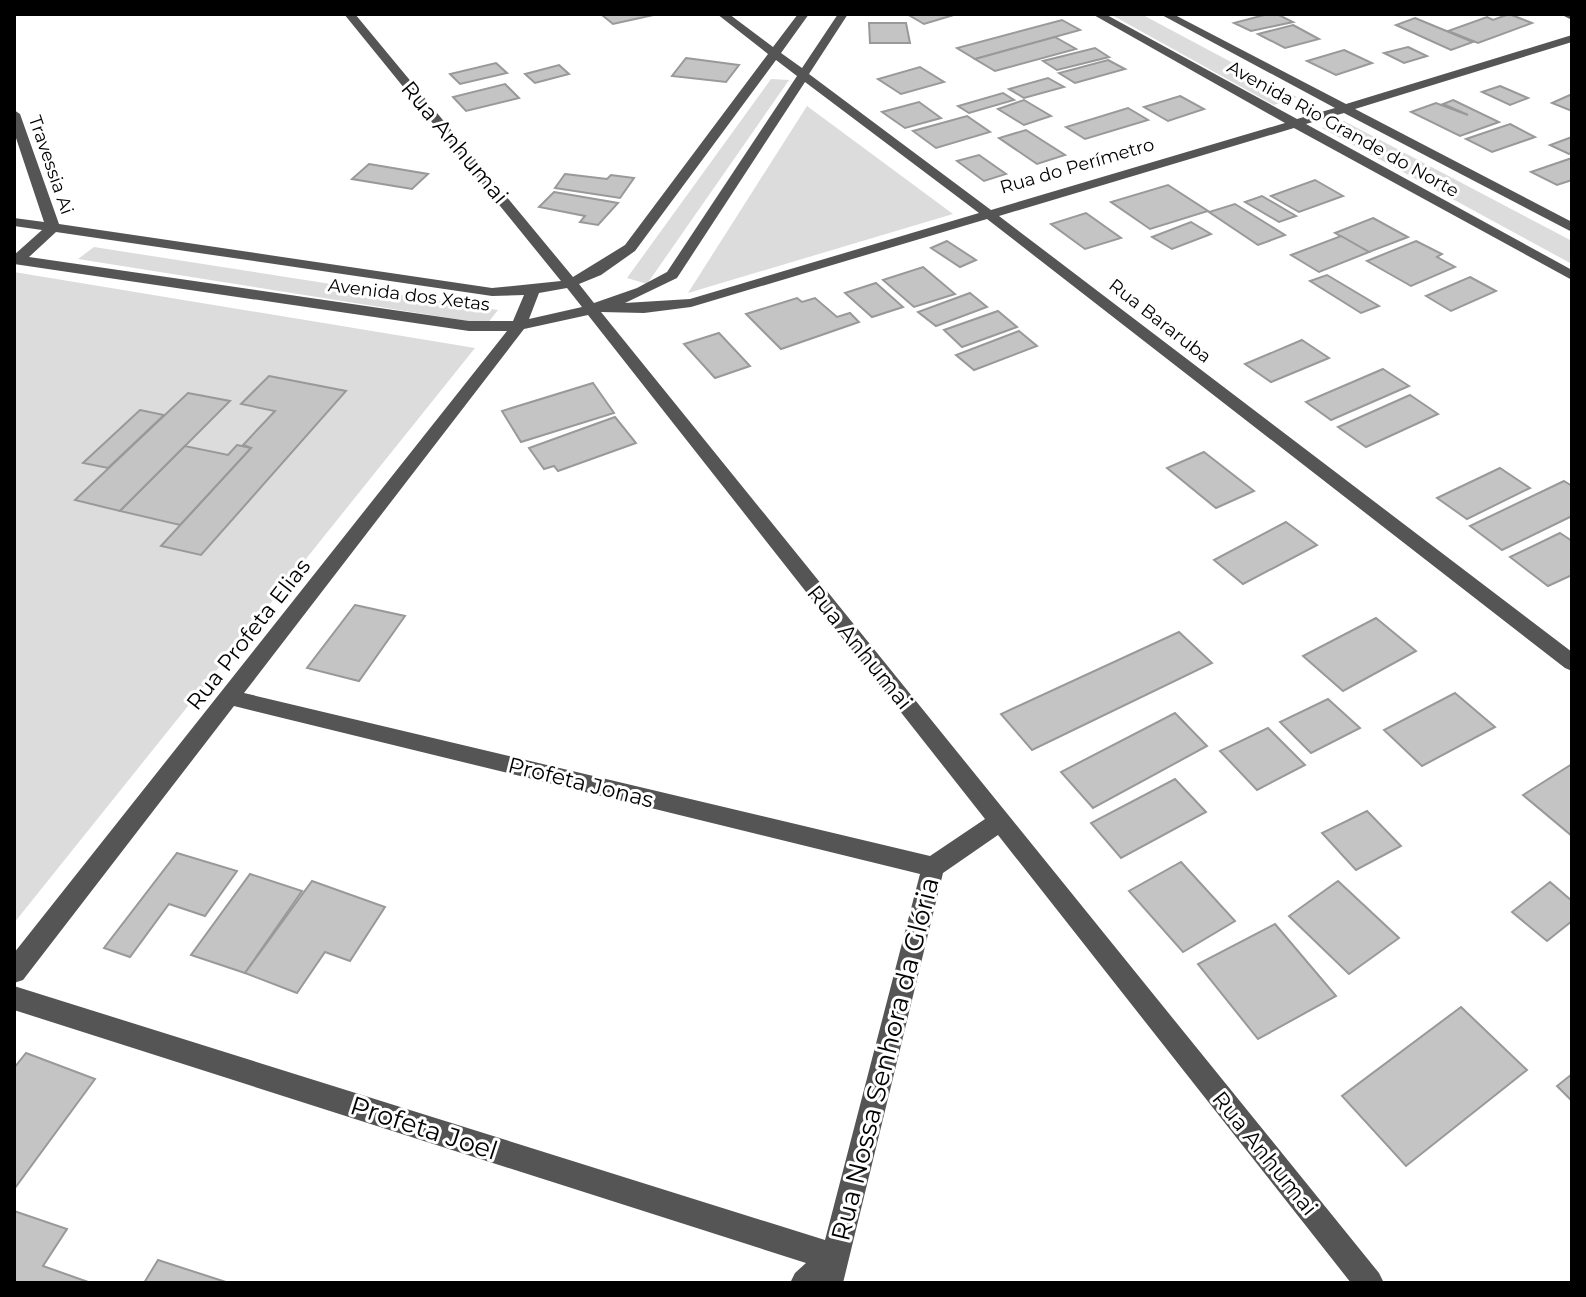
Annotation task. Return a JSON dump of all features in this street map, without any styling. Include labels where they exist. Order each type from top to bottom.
[{"type":"street","name":"Rua Anhumai","points":[[349,14],[590,307],[1369,1283]]},
{"type":"street","name":"Rua Bararuba","points":[[722,14],[987,213],[1572,663]]},
{"type":"street","name":"Avenida dos Xetas","points":[[14,222],[492,292],[533,291],[571,284],[600,272],[630,248],[804,14]]},
{"type":"street","name":"Avenida dos Xetas","points":[[16,260],[469,326],[519,325],[638,295],[659,286],[672,275],[843,14]]},
{"type":"street","name":"Avenida Rio Grande do Norte","points":[[1097,14],[1572,276]]},
{"type":"street","name":"Avenida Rio Grande do Norte","points":[[1165,14],[1572,228]]},
{"type":"street","points":[[1565,14],[1572,17]]},
{"type":"street","name":"Rua do Perímetro","points":[[590,307],[644,308],[691,303],[1572,38]]},
{"type":"street","name":"Travessia Ai","points":[[14,114],[53,228]]},
{"type":"street","points":[[16,260],[53,228]]},
{"type":"street","name":"Rua Profeta Elias","points":[[14,972],[519,325],[533,291]]},
{"type":"street","name":"Profeta Jonas","points":[[229,697],[933,867]]},
{"type":"street","name":"Rua Nossa Senhora da Glória","points":[[831,1270],[933,867],[999,822]]},
{"type":"street","name":"Profeta Joel","points":[[14,998],[831,1270]]},
{"type":"street","points":[[805,1283],[831,1270]]},
{"type":"shaded area","points":[[1110,14],[1141,14],[1297,97],[1274,105]]},
{"type":"shaded area","points":[[771,79],[789,80],[647,284],[627,278]]},
{"type":"shaded area","points":[[807,106],[953,214],[688,293]]},
{"type":"shaded area","points":[[1344,121],[1572,241],[1572,264],[1322,128]]},
{"type":"shaded area","points":[[94,247],[498,310],[487,324],[78,259]]},
{"type":"shaded area","points":[[14,272],[475,348],[14,923]]},
{"type":"building","points":[[604,14],[658,14],[613,24]]},
{"type":"building","points":[[907,14],[957,14],[924,24]]},
{"type":"building","points":[[1277,14],[1293,22],[1251,31],[1234,23]]},
{"type":"building","points":[[1509,14],[1532,23],[1478,43],[1448,31],[1487,17],[1493,20]]},
{"type":"building","points":[[1415,18],[1473,42],[1451,50],[1396,25]]},
{"type":"building","points":[[1062,20],[1080,30],[975,59],[957,48]]},
{"type":"building","points":[[869,23],[906,23],[910,43],[870,43]]},
{"type":"building","points":[[1293,25],[1319,39],[1285,48],[1258,34]]},
{"type":"building","points":[[1055,37],[1076,49],[995,71],[975,59]]},
{"type":"building","points":[[1408,47],[1427,56],[1404,63],[1384,53]]},
{"type":"building","points":[[1095,48],[1109,57],[1057,70],[1043,61]]},
{"type":"building","points":[[1344,50],[1372,63],[1336,75],[1307,61]]},
{"type":"building","points":[[686,58],[739,65],[726,82],[672,76]]},
{"type":"building","points":[[1108,60],[1125,69],[1075,83],[1059,73]]},
{"type":"building","points":[[496,63],[507,73],[460,84],[450,74]]},
{"type":"building","points":[[559,65],[569,74],[535,83],[525,74]]},
{"type":"building","points":[[920,67],[944,82],[901,94],[878,79]]},
{"type":"building","points":[[1048,78],[1064,87],[1024,98],[1009,89]]},
{"type":"building","points":[[505,84],[519,98],[466,111],[453,97]]},
{"type":"building","points":[[1500,86],[1528,98],[1510,105],[1482,92]]},
{"type":"building","points":[[1003,93],[1014,100],[969,113],[958,106]]},
{"type":"building","points":[[1572,94],[1572,111],[1552,103]]},
{"type":"building","points":[[1180,96],[1204,109],[1168,121],[1144,107]]},
{"type":"building","points":[[1024,100],[1051,116],[1024,125],[998,109]]},
{"type":"building","points":[[1453,100],[1499,122],[1460,136],[1411,112],[1436,103],[1468,115],[1443,104]]},
{"type":"building","points":[[919,102],[941,118],[905,128],[882,112]]},
{"type":"building","points":[[1128,108],[1148,120],[1085,139],[1066,127]]},
{"type":"building","points":[[967,116],[990,132],[936,148],[913,131]]},
{"type":"building","points":[[1510,124],[1535,137],[1492,152],[1466,139]]},
{"type":"building","points":[[1026,130],[1065,155],[1037,164],[999,138]]},
{"type":"building","points":[[1572,137],[1572,153],[1550,145]]},
{"type":"building","points":[[979,155],[1006,174],[984,181],[957,161]]},
{"type":"building","points":[[1572,158],[1572,180],[1557,185],[1531,172]]},
{"type":"building","points":[[369,164],[428,174],[412,189],[352,179]]},
{"type":"building","points":[[565,174],[607,179],[611,175],[634,178],[620,198],[555,188]]},
{"type":"building","points":[[1315,180],[1343,196],[1299,212],[1271,196]]},
{"type":"building","points":[[1168,185],[1208,211],[1150,229],[1111,202]]},
{"type":"building","points":[[554,192],[618,203],[598,225],[580,222],[585,216],[539,207]]},
{"type":"building","points":[[1262,196],[1296,216],[1279,222],[1245,202]]},
{"type":"building","points":[[1235,204],[1285,235],[1258,245],[1209,212]]},
{"type":"building","points":[[1086,213],[1121,238],[1085,249],[1051,224]]},
{"type":"building","points":[[1373,218],[1408,237],[1369,252],[1335,233]]},
{"type":"building","points":[[1191,222],[1211,234],[1172,249],[1152,237]]},
{"type":"building","points":[[1341,236],[1369,252],[1319,272],[1291,255]]},
{"type":"building","points":[[947,241],[976,260],[960,267],[931,248]]},
{"type":"building","points":[[1416,241],[1442,254],[1437,257],[1455,267],[1411,286],[1367,261]]},
{"type":"building","points":[[923,267],[955,294],[914,307],[883,280]]},
{"type":"building","points":[[1327,275],[1379,306],[1361,313],[1310,281]]},
{"type":"building","points":[[1470,277],[1496,291],[1451,311],[1426,296]]},
{"type":"building","points":[[876,283],[903,307],[872,317],[845,293]]},
{"type":"building","points":[[970,293],[987,307],[936,326],[918,312]]},
{"type":"building","points":[[797,298],[802,302],[815,298],[837,317],[850,313],[859,322],[781,349],[746,314]]},
{"type":"building","points":[[998,311],[1017,327],[962,347],[944,330]]},
{"type":"building","points":[[1019,331],[1037,346],[974,370],[956,355]]},
{"type":"building","points":[[719,333],[750,366],[715,378],[684,344]]},
{"type":"building","points":[[1302,340],[1329,358],[1271,382],[1245,364]]},
{"type":"building","points":[[1383,369],[1409,386],[1331,420],[1306,402]]},
{"type":"building","points":[[269,376],[346,391],[201,555],[161,546],[251,448],[243,445],[275,411],[241,404]]},
{"type":"building","points":[[593,383],[614,413],[521,442],[502,411]]},
{"type":"building","points":[[188,393],[230,401],[120,511],[75,500]]},
{"type":"building","points":[[1410,395],[1438,414],[1366,447],[1338,427]]},
{"type":"building","points":[[140,410],[164,415],[108,468],[83,463]]},
{"type":"building","points":[[615,417],[636,443],[558,471],[554,466],[544,469],[529,448]]},
{"type":"building","points":[[237,445],[251,448],[180,525],[120,511],[185,446],[228,455]]},
{"type":"building","points":[[1204,452],[1254,491],[1216,508],[1167,468]]},
{"type":"building","points":[[1500,468],[1530,488],[1467,519],[1437,498]]},
{"type":"building","points":[[1564,481],[1572,486],[1572,516],[1502,550],[1470,526]]},
{"type":"building","points":[[1286,522],[1317,545],[1243,584],[1214,560]]},
{"type":"building","points":[[1560,533],[1572,541],[1572,575],[1548,586],[1510,557]]},
{"type":"building","points":[[355,605],[405,616],[359,681],[307,668]]},
{"type":"building","points":[[1376,618],[1416,651],[1343,691],[1303,656]]},
{"type":"building","points":[[1179,632],[1212,663],[1032,750],[1001,714]]},
{"type":"building","points":[[1455,693],[1495,727],[1422,766],[1384,730]]},
{"type":"building","points":[[1328,699],[1360,728],[1311,753],[1280,722]]},
{"type":"building","points":[[1175,713],[1207,746],[1093,808],[1061,772]]},
{"type":"building","points":[[1268,728],[1305,765],[1257,790],[1220,751]]},
{"type":"building","points":[[1572,764],[1572,836],[1523,795]]},
{"type":"building","points":[[1175,779],[1206,812],[1121,858],[1091,823]]},
{"type":"building","points":[[1367,811],[1401,846],[1356,870],[1322,833]]},
{"type":"building","points":[[177,853],[237,871],[205,916],[169,904],[130,957],[104,948]]},
{"type":"building","points":[[1181,862],[1235,921],[1183,952],[1129,891]]},
{"type":"building","points":[[250,874],[302,891],[245,973],[191,955]]},
{"type":"building","points":[[312,881],[385,907],[350,961],[325,952],[297,993],[245,973]]},
{"type":"building","points":[[1338,881],[1399,938],[1349,974],[1289,916]]},
{"type":"building","points":[[1550,882],[1572,901],[1572,921],[1547,941],[1512,912]]},
{"type":"building","points":[[1275,924],[1336,996],[1258,1039],[1198,964]]},
{"type":"building","points":[[1461,1007],[1527,1070],[1406,1166],[1342,1096]]},
{"type":"building","points":[[26,1053],[95,1079],[15,1188],[14,1068]]},
{"type":"building","points":[[1572,1074],[1572,1101],[1557,1086]]},
{"type":"building","points":[[14,1211],[67,1229],[43,1266],[91,1283],[14,1283]]},
{"type":"building","points":[[158,1260],[229,1283],[144,1283]]}]
